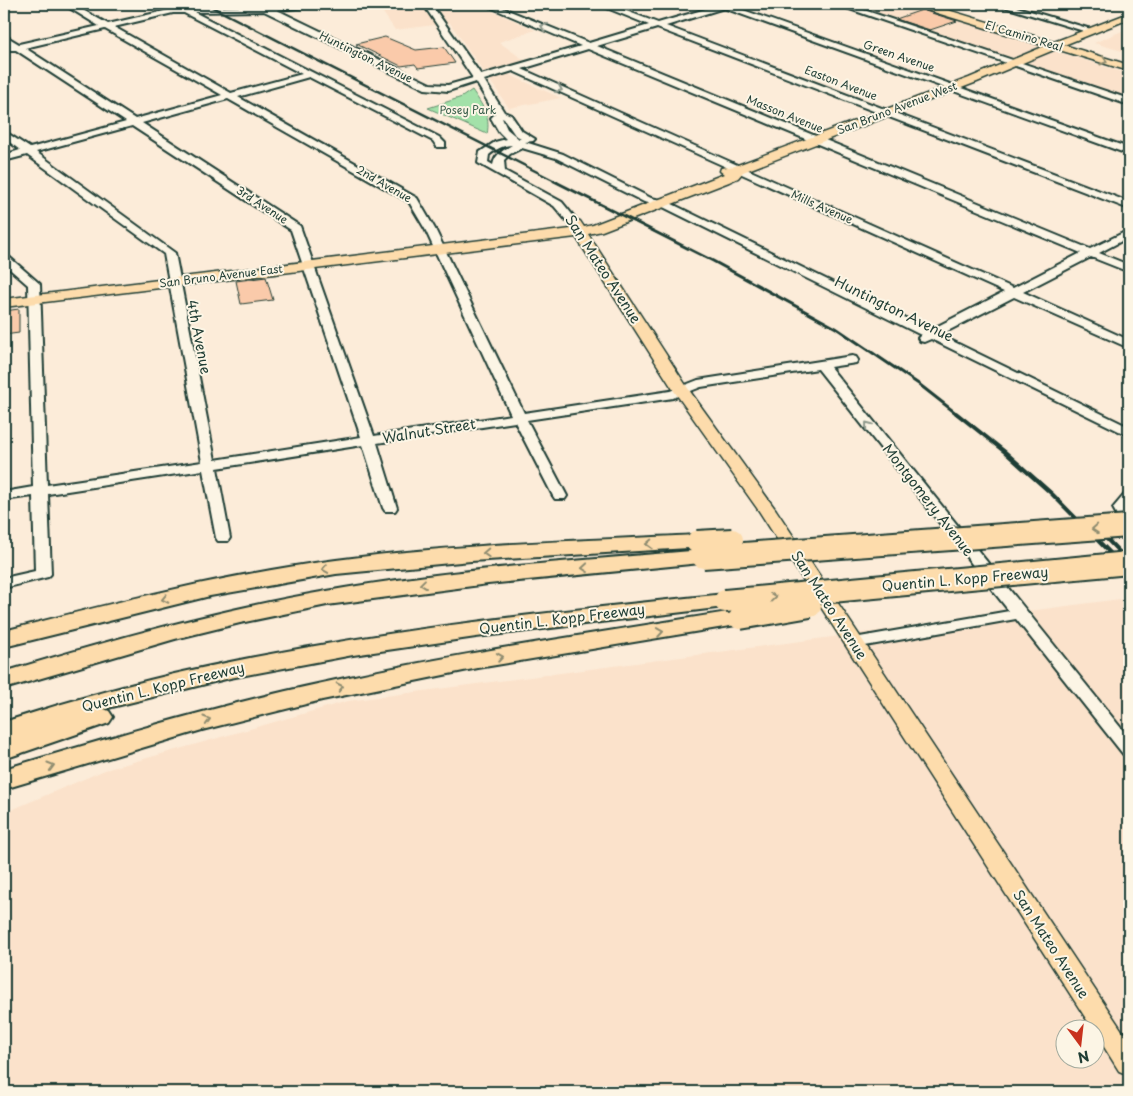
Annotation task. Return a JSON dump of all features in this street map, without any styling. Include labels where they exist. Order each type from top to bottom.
[{"type":"highway","points":[[4,639],[202,591],[334,567],[467,554],[700,550],[1129,526]]},
{"type":"highway","points":[[4,668],[124,637],[274,608],[400,587],[700,550]]},
{"type":"highway","points":[[4,779],[220,716],[292,698],[732,610],[1129,563]]},
{"type":"highway","points":[[4,681],[129,643],[274,608]]},
{"type":"highway","name":"Quentin L. Kopp Freeway","points":[[4,730],[125,695],[229,670],[392,641],[507,624],[732,610]]},
{"type":"highway","points":[[4,750],[68,727],[181,692],[392,641]]},
{"type":"main road","name":"El Camino Real","points":[[918,4],[1129,68]]},
{"type":"main road","name":"El Camino Real","points":[[945,4],[1129,58]]},
{"type":"main road","name":"San Bruno Avenue West","points":[[577,228],[597,228],[716,174],[738,169],[816,140],[954,87],[1056,46],[1090,30],[1129,16]]},
{"type":"main road","name":"San Bruno Avenue West","points":[[1056,46],[1078,43],[1129,24]]},
{"type":"main road","name":"San Bruno Avenue East","points":[[4,303],[439,248],[499,235],[577,228]]},
{"type":"main road","name":"San Mateo Avenue","points":[[577,228],[682,391],[768,510],[1129,1063]]},
{"type":"street","name":"2nd Avenue","points":[[67,4],[413,200],[439,248],[519,417],[560,496]]},
{"type":"street","points":[[172,4],[436,139],[440,145]]},
{"type":"street","name":"Huntington Avenue","points":[[258,4],[428,87],[448,88],[658,26],[724,4]]},
{"type":"street","points":[[4,50],[184,10],[268,9],[316,4]]},
{"type":"street","points":[[427,4],[479,79],[500,114],[508,118],[518,133],[520,141],[518,147],[506,152],[499,159],[498,169],[502,174]]},
{"type":"street","name":"Masson Avenue","points":[[487,4],[1129,269]]},
{"type":"street","name":"Easton Avenue","points":[[601,4],[1129,206]]},
{"type":"street","name":"Green Avenue","points":[[724,4],[1129,151]]},
{"type":"street","points":[[839,4],[1129,102]]},
{"type":"street","points":[[999,4],[1090,30]]},
{"type":"street","name":"3rd Avenue","points":[[4,38],[296,228],[369,440],[390,508]]},
{"type":"street","name":"Mills Avenue","points":[[515,69],[1129,344]]},
{"type":"street","points":[[4,158],[310,74]]},
{"type":"street","points":[[500,114],[496,118],[506,134],[520,141]]},
{"type":"street","name":"4th Avenue","points":[[4,134],[168,253],[223,538]]},
{"type":"street","name":"Huntington Avenue","points":[[520,141],[553,150],[559,156],[925,337],[1129,442]]},
{"type":"street","name":"San Mateo Avenue","points":[[520,141],[507,142],[490,149],[484,154],[482,160],[485,165],[558,204],[577,228]]},
{"type":"street","points":[[925,337],[1129,233]]},
{"type":"street","points":[[4,258],[34,284],[43,574],[4,583]]},
{"type":"street","name":"Huntington Avenue","points":[[925,337],[1129,432]]},
{"type":"street","name":"Walnut Street","points":[[4,496],[673,394],[698,384],[852,360]]},
{"type":"street","name":"Montgomery Avenue","points":[[821,365],[1018,614],[1129,750]]},
{"type":"street","points":[[1129,498],[1120,508],[1129,526]]},
{"type":"street","points":[[854,643],[1018,614]]},
{"type":"shaded area","points":[[377,4],[477,4],[535,30],[499,42],[524,60],[510,75],[561,98],[509,108],[450,23],[395,30]]},
{"type":"shaded area","points":[[845,4],[905,4],[1129,74],[1129,97]]},
{"type":"shaded area","points":[[1129,28],[1129,53],[1094,43]]},
{"type":"shaded area","points":[[1120,599],[1129,609],[1129,1092],[4,1092],[4,813],[105,770],[348,701]]},
{"type":"green space","name":"Posey Park","points":[[472,90],[487,116],[487,134],[428,108],[462,97]]},
{"type":"building","points":[[922,10],[957,21],[930,30],[896,19]]},
{"type":"building","points":[[385,37],[416,50],[444,47],[455,63],[418,68],[415,64],[401,66],[356,44]]},
{"type":"building","points":[[266,277],[273,300],[241,304],[236,281]]},
{"type":"building","points":[[19,309],[19,333],[4,335],[4,311]]},
{"type":"railway","points":[[206,4],[557,182]]},
{"type":"railway","points":[[554,181],[713,261],[836,328],[920,385],[957,414]]},
{"type":"railway","points":[[956,413],[1005,452],[1052,494],[1129,572]]},
{"type":"railway","points":[[1101,533],[1129,562]]}]
